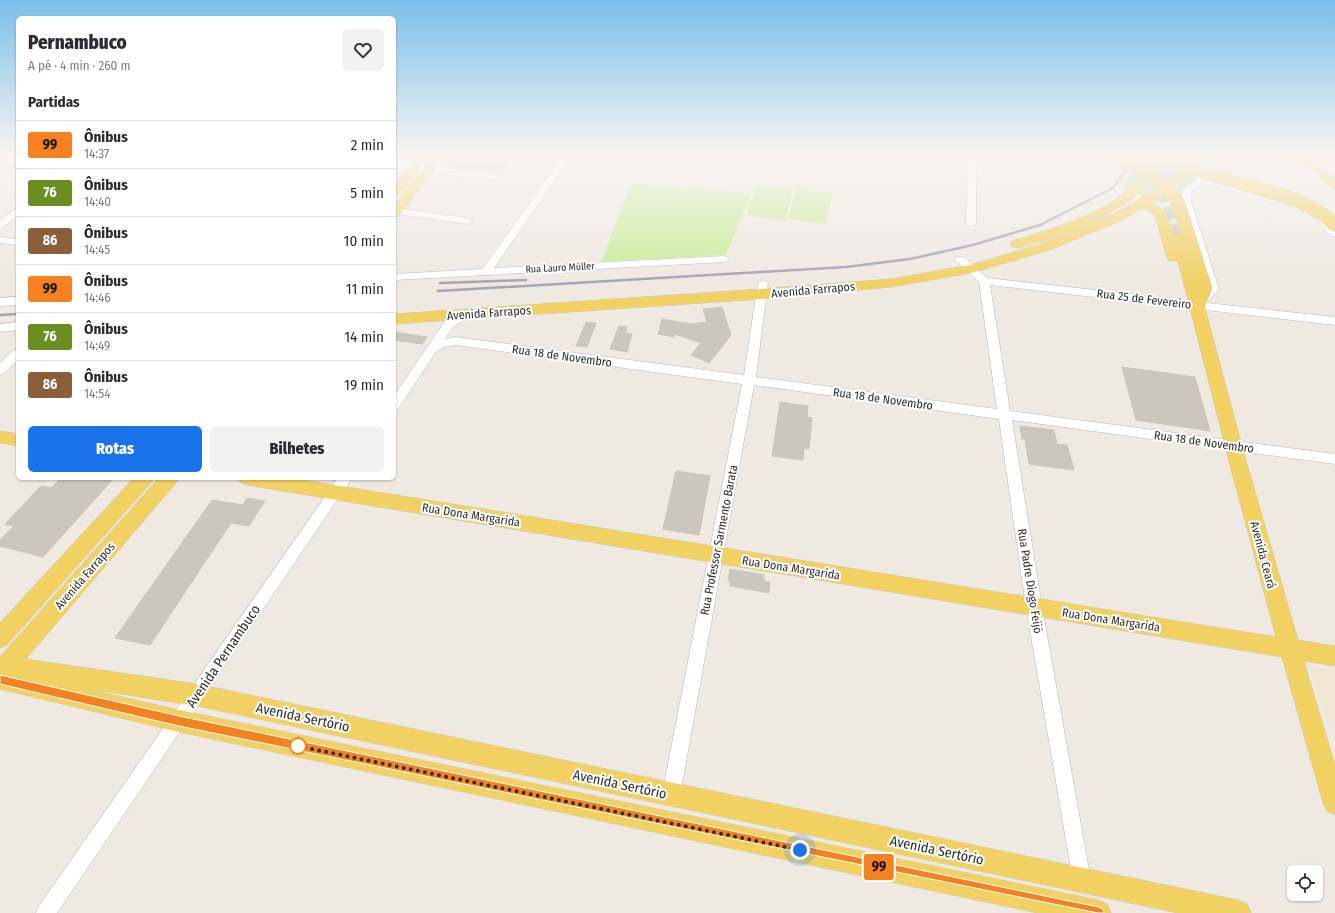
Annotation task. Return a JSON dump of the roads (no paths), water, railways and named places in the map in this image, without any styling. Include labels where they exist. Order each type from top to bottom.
[{"type":"main road","name":"Avenida Farrapos","points":[[966,264],[1107,210],[1127,197]]},
{"type":"main road","name":"Avenida Farrapos","points":[[396,310],[891,283],[966,264],[1052,245],[1118,217],[1154,197]]},
{"type":"main road","points":[[1173,197],[1179,205],[1204,288],[1198,305]]},
{"type":"main road","points":[[1174,197],[1186,202]]},
{"type":"main road","points":[[1285,197],[1299,201],[1321,213],[1335,226]]},
{"type":"main road","points":[[396,209],[399,198]]},
{"type":"main road","name":"Avenida Ceará","points":[[1142,204],[1152,207],[1161,214],[1182,285],[1198,305]]},
{"type":"main road","name":"Avenida Ceará","points":[[1179,237],[1198,305],[1233,445],[1289,649],[1335,803]]},
{"type":"main road","name":"Avenida Farrapos","points":[[396,319],[762,289]]},
{"type":"main road","points":[[0,437],[16,440]]},
{"type":"main road","name":"Avenida Farrapos","points":[[0,638],[143,480]]},
{"type":"main road","name":"Avenida Farrapos","points":[[1,671],[168,480]]},
{"type":"main road","name":"Rua Dona Margarida","points":[[274,480],[340,485],[716,556],[1335,656]]},
{"type":"main road","points":[[1,671],[179,721],[1098,913]]},
{"type":"main road","name":"Avenida Sertório","points":[[1,671],[197,695],[1238,913]]},
{"type":"street","points":[[487,271],[539,197]]},
{"type":"street","points":[[971,197],[971,224]]},
{"type":"street","points":[[1187,197],[1186,202],[1214,289],[1198,305]]},
{"type":"street","points":[[1261,197],[1313,212],[1326,223],[1335,234]]},
{"type":"street","points":[[0,225],[16,213]]},
{"type":"street","points":[[396,213],[468,221]]},
{"type":"street","points":[[0,240],[16,242]]},
{"type":"street","name":"Rua Lauro Müller","points":[[396,277],[725,259]]},
{"type":"street","points":[[966,264],[984,281]]},
{"type":"street","name":"Rua 25 de Fevereiro","points":[[984,281],[1335,321]]},
{"type":"street","name":"Rua Padre Diogo Feijó","points":[[984,281],[1034,607],[1082,881]]},
{"type":"street","name":"Rua Professor Sarmento Barata","points":[[671,795],[749,381],[762,289]]},
{"type":"street","points":[[0,302],[16,301]]},
{"type":"street","points":[[396,403],[449,324],[457,318],[468,314]]},
{"type":"street","points":[[0,328],[16,326]]},
{"type":"street","name":"Rua 18 de Novembro","points":[[433,349],[448,342],[455,341],[1335,459]]},
{"type":"street","points":[[2,368],[16,355]]},
{"type":"street","points":[[2,368],[16,367]]},
{"type":"street","name":"Avenida Pernambuco","points":[[46,913],[340,485]]},
{"type":"tunnel","points":[[1168,197],[1167,200],[1179,237]]},
{"type":"railway","points":[[438,291],[846,267],[910,259],[973,245],[1040,225],[1096,197]]},
{"type":"railway","points":[[440,283],[526,280]]},
{"type":"railway","points":[[0,315],[16,314]]}]
